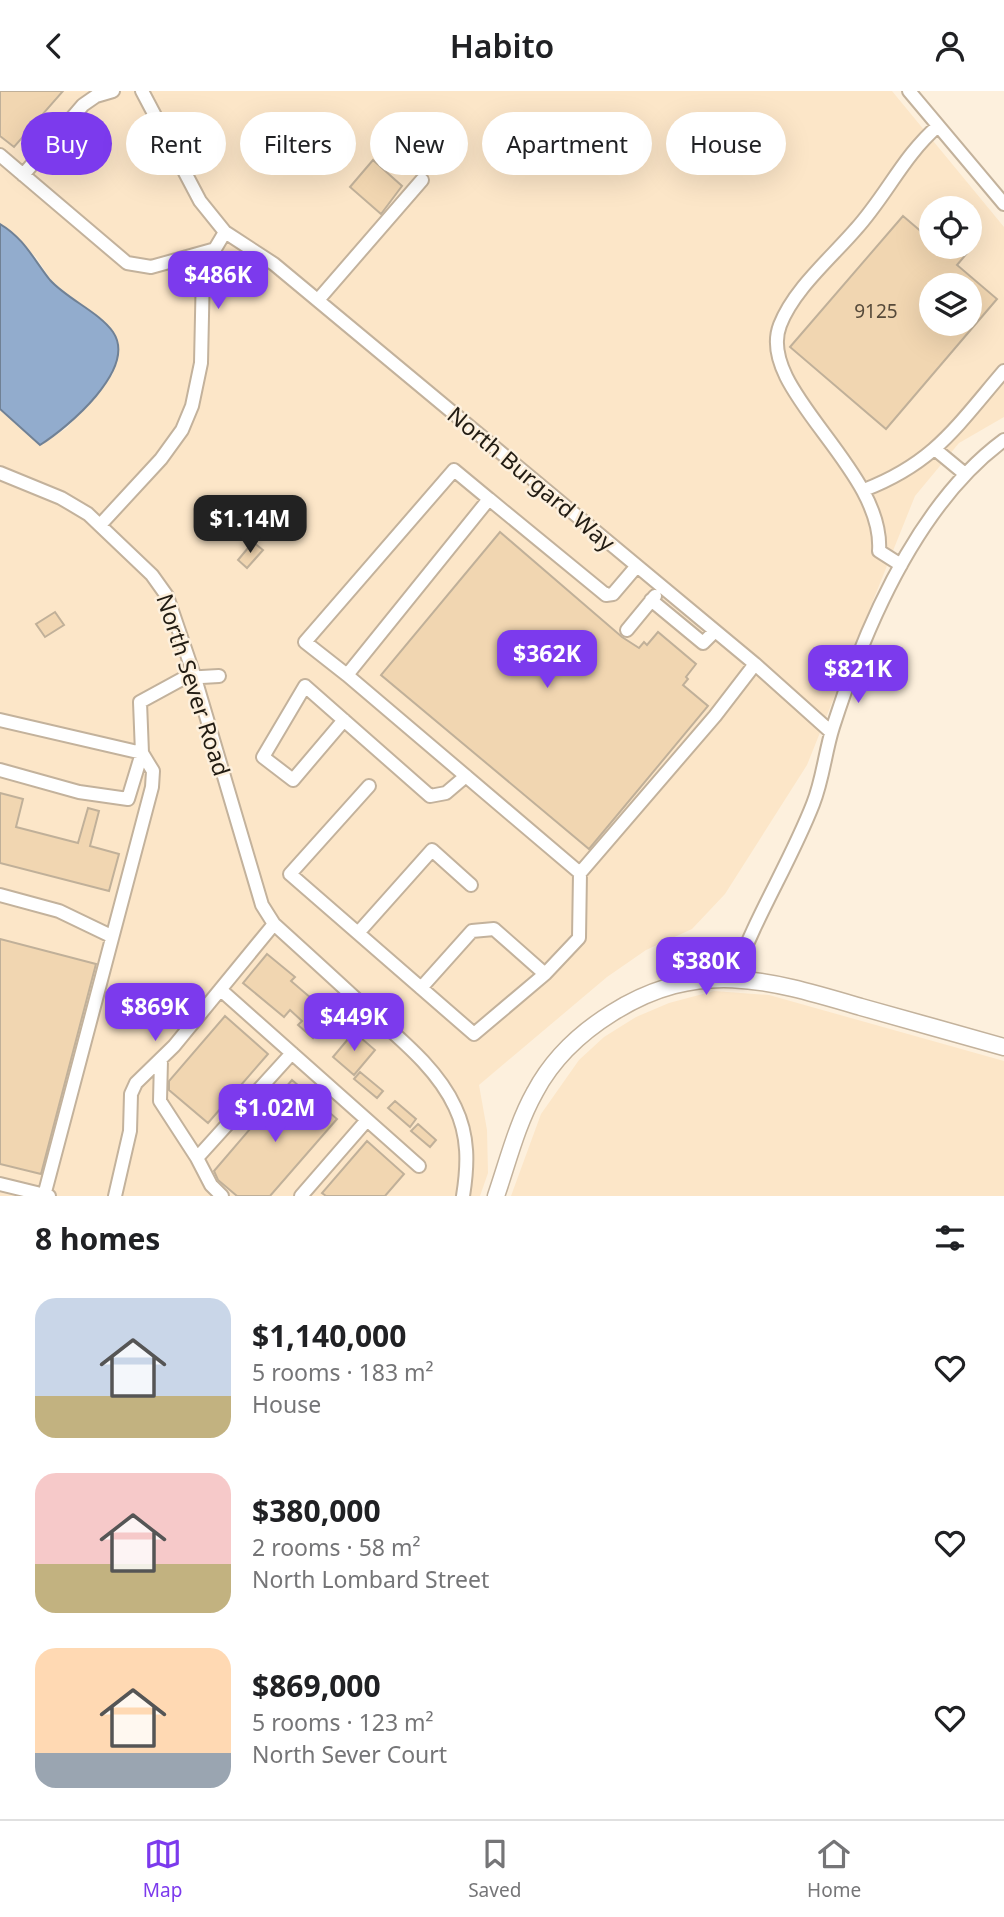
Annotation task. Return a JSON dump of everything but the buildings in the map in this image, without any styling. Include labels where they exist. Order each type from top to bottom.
[{"type":"main road","points":[[496,1196],[530,1100],[544,1076],[570,1044],[605,1017],[650,992],[691,980],[734,978],[786,986],[1004,1047]]},
{"type":"street","points":[[77,112],[96,96],[113,91]]},
{"type":"street","points":[[102,524],[172,445],[192,406],[201,363],[203,269],[225,232],[200,201],[142,91]]},
{"type":"street","points":[[909,91],[1004,204]]},
{"type":"street","points":[[901,565],[879,551],[876,527],[863,490],[851,468],[789,385],[778,353],[779,327],[798,296],[879,204],[896,172],[939,126]]},
{"type":"street","points":[[0,155],[21,173]]},
{"type":"street","points":[[23,175],[127,263],[151,267],[212,250]]},
{"type":"street","points":[[318,300],[422,180]]},
{"type":"street","name":"North Burgard Way","points":[[225,232],[266,257],[755,664],[831,732]]},
{"type":"street","points":[[863,490],[910,470],[936,450],[1004,372]]},
{"type":"street","points":[[734,978],[752,930],[813,806],[831,732],[853,672],[901,565],[930,516],[965,474],[1004,440]]},
{"type":"street","points":[[936,450],[965,474]]},
{"type":"street","points":[[580,873],[305,642],[454,470],[606,595],[613,594],[636,567]]},
{"type":"street","name":"North Sever Road","points":[[0,474],[61,498],[102,524],[152,575],[167,596],[194,675],[257,894],[274,924],[404,1042],[442,1086],[454,1105],[464,1133],[468,1163],[463,1196]]},
{"type":"street","points":[[347,675],[489,499]]},
{"type":"street","points":[[627,629],[662,587]]},
{"type":"street","points":[[651,600],[703,643],[715,631]]},
{"type":"street","points":[[369,786],[290,874],[474,1034],[545,974],[579,937],[580,873],[715,716],[755,664]]},
{"type":"street","points":[[0,770],[79,792],[128,799],[142,753],[140,702],[163,687],[194,675],[219,676]]},
{"type":"street","points":[[344,720],[293,780],[263,757],[305,686],[344,720],[430,796],[446,793],[466,776]]},
{"type":"street","points":[[0,720],[142,753],[153,771],[152,787],[110,936],[47,1194],[0,1185]]},
{"type":"street","points":[[358,933],[432,850],[471,885]]},
{"type":"street","points":[[0,895],[59,911],[110,936]]},
{"type":"street","points":[[115,1196],[130,1131],[131,1094],[136,1083],[162,1060],[222,991],[274,924]]},
{"type":"street","points":[[421,988],[472,931],[494,929],[545,974]]},
{"type":"street","points":[[222,991],[419,1166]]},
{"type":"street","points":[[197,1158],[292,1053]]},
{"type":"street","points":[[162,1060],[160,1101],[211,1185],[222,1196]]},
{"type":"street","points":[[301,1196],[367,1120]]},
{"type":"shaded area","points":[[0,91],[892,91],[978,196],[919,196],[919,259],[982,259],[982,200],[1004,227],[1004,417],[959,443],[915,496],[807,765],[725,894],[692,929],[646,950],[607,977],[479,1085],[487,1130],[488,1173],[480,1196],[0,1196],[0,409],[40,445],[67,428],[113,374],[113,333],[51,280],[36,257],[0,224]]},
{"type":"shaded area","points":[[714,991],[769,995],[1004,1061],[1004,1196],[511,1196],[541,1114],[579,1060],[604,1037],[636,1017],[669,1003]]},
{"type":"water","points":[[0,224],[22,243],[57,287],[107,325],[113,332],[118,347],[116,363],[96,396],[82,412],[40,445],[0,409]]}]
